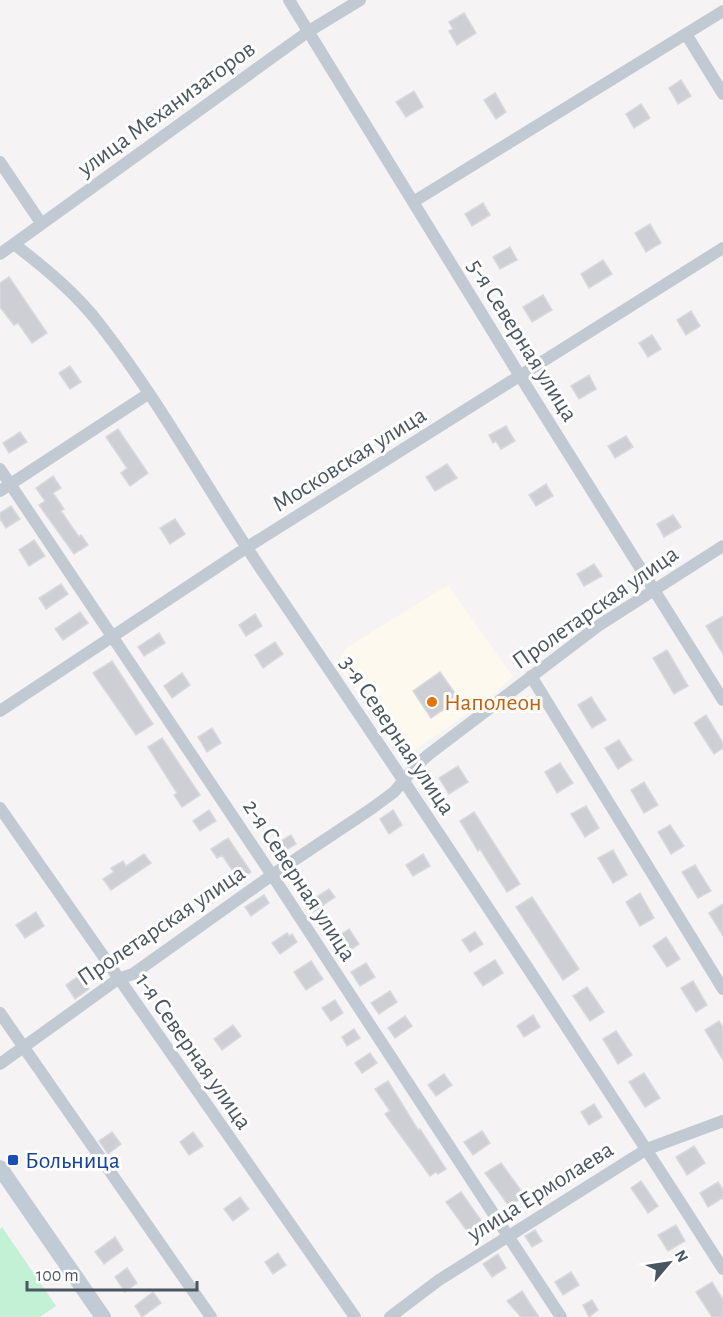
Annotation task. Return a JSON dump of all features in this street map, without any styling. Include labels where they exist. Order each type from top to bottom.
[{"type":"street","name":"5-я Северная улица","points":[[289,0],[520,376],[723,700]]},
{"type":"street","name":"улица Механизаторов","points":[[0,254],[309,32],[360,0]]},
{"type":"street","points":[[413,202],[723,11]]},
{"type":"street","points":[[686,34],[723,94]]},
{"type":"street","points":[[0,162],[41,223]]},
{"type":"street","name":"3-я Северная улица","points":[[14,244],[76,297],[100,324],[148,394],[246,548],[405,781],[647,1149],[723,1269]]},
{"type":"street","name":"Московская улица","points":[[0,711],[246,548],[723,248]]},
{"type":"street","points":[[5,487],[148,394]]},
{"type":"street","name":"2-я Северная улица","points":[[0,469],[5,487],[113,636],[561,1317]]},
{"type":"street","name":"Пролетарская улица","points":[[0,1064],[118,979],[133,974],[272,875],[371,809],[394,792],[428,755],[531,676],[598,626],[723,546]]},
{"type":"street","points":[[531,676],[723,989]]},
{"type":"street","name":"1-я Северная улица","points":[[0,808],[356,1317]]},
{"type":"street","points":[[0,1013],[211,1317]]},
{"type":"street","name":"улица Ермолаева","points":[[390,1317],[439,1280],[647,1149],[723,1121]]},
{"type":"street","points":[[0,1168],[103,1317]]},
{"type":"shaded area","points":[[448,585],[513,677],[487,700],[406,756],[397,751],[336,662],[349,646]]},
{"type":"green space","points":[[2,1227],[56,1306],[40,1317],[0,1317],[0,1229]]},
{"type":"building","points":[[464,13],[476,33],[457,45],[449,31],[453,29],[449,22]]},
{"type":"building","points":[[681,80],[691,96],[678,104],[669,88]]},
{"type":"building","points":[[414,91],[423,107],[406,117],[396,102]]},
{"type":"building","points":[[495,93],[506,112],[496,119],[484,100]]},
{"type":"building","points":[[641,104],[650,118],[634,128],[626,114]]},
{"type":"building","points":[[483,203],[490,215],[472,226],[465,214]]},
{"type":"building","points":[[650,224],[661,243],[646,252],[635,233]]},
{"type":"building","points":[[510,247],[517,260],[500,269],[493,257]]},
{"type":"building","points":[[603,260],[612,274],[589,288],[581,274]]},
{"type":"building","points":[[9,277],[47,333],[32,343],[18,323],[14,325],[0,307],[0,283]]},
{"type":"building","points":[[543,295],[552,310],[532,322],[523,307]]},
{"type":"building","points":[[691,311],[700,326],[686,335],[677,320]]},
{"type":"building","points":[[652,335],[661,349],[648,357],[639,343]]},
{"type":"building","points":[[70,366],[81,382],[70,389],[59,373]]},
{"type":"building","points":[[589,375],[596,389],[579,399],[571,386]]},
{"type":"building","points":[[506,426],[515,441],[501,449],[496,441],[493,443],[489,435]]},
{"type":"building","points":[[118,429],[148,473],[130,486],[121,473],[127,468],[106,437]]},
{"type":"building","points":[[20,432],[27,442],[9,453],[3,443]]},
{"type":"building","points":[[626,436],[633,447],[615,458],[608,446]]},
{"type":"building","points":[[447,464],[457,478],[435,491],[426,477]]},
{"type":"building","points":[[53,476],[61,488],[53,493],[64,509],[61,511],[79,537],[81,535],[88,545],[74,554],[39,505],[45,501],[36,488]]},
{"type":"building","points":[[546,484],[553,496],[536,506],[529,495]]},
{"type":"building","points":[[11,506],[20,519],[6,528],[0,519],[0,513]]},
{"type":"building","points":[[673,515],[681,527],[664,537],[657,524]]},
{"type":"building","points":[[175,519],[185,534],[170,544],[160,528]]},
{"type":"building","points":[[34,540],[45,556],[29,566],[19,550]]},
{"type":"building","points":[[594,564],[602,576],[584,586],[577,574]]},
{"type":"building","points":[[61,584],[68,594],[46,609],[39,598]]},
{"type":"building","points":[[80,612],[88,623],[63,640],[55,629]]},
{"type":"building","points":[[255,614],[262,626],[246,636],[239,625]]},
{"type":"building","points":[[723,616],[723,654],[706,626]]},
{"type":"building","points":[[159,633],[165,643],[144,656],[138,647]]},
{"type":"building","points":[[275,642],[283,654],[263,668],[255,655]]},
{"type":"building","points":[[667,650],[688,686],[674,694],[653,658]]},
{"type":"building","points":[[112,661],[153,724],[136,735],[93,673]]},
{"type":"building","points":[[440,672],[459,699],[431,718],[413,691]]},
{"type":"building","points":[[182,673],[190,685],[172,698],[164,686]]},
{"type":"building","points":[[591,697],[606,720],[592,728],[578,705]]},
{"type":"building","points":[[706,715],[723,743],[723,748],[714,754],[694,723]]},
{"type":"building","points":[[212,728],[221,743],[207,752],[198,737]]},
{"type":"building","points":[[162,738],[200,795],[182,807],[174,795],[177,793],[148,747]]},
{"type":"building","points":[[619,740],[632,760],[618,769],[605,748]]},
{"type":"building","points":[[560,763],[573,783],[557,793],[545,772]]},
{"type":"building","points":[[458,766],[468,782],[449,794],[439,778]]},
{"type":"building","points":[[644,782],[658,805],[644,813],[631,790]]},
{"type":"building","points":[[586,806],[599,828],[585,837],[571,814]]},
{"type":"building","points":[[209,810],[216,821],[200,831],[193,821]]},
{"type":"building","points":[[393,810],[402,825],[389,834],[380,819]]},
{"type":"building","points":[[474,812],[520,884],[507,892],[460,821]]},
{"type":"building","points":[[670,825],[684,846],[671,854],[658,832]]},
{"type":"building","points":[[291,835],[296,844],[276,856],[271,847]]},
{"type":"building","points":[[228,838],[251,872],[239,880],[222,855],[217,858],[211,849]]},
{"type":"building","points":[[613,850],[627,875],[613,883],[598,858]]},
{"type":"building","points":[[144,854],[151,863],[111,890],[103,879],[114,872],[111,868],[123,861],[126,866]]},
{"type":"building","points":[[423,854],[430,866],[413,876],[406,865]]},
{"type":"building","points":[[695,865],[711,891],[698,898],[682,872]]},
{"type":"building","points":[[329,889],[335,897],[313,912],[307,903]]},
{"type":"building","points":[[640,893],[654,918],[640,926],[626,902]]},
{"type":"building","points":[[264,895],[269,903],[251,916],[245,907]]},
{"type":"building","points":[[532,897],[579,969],[563,980],[516,907]]},
{"type":"building","points":[[723,904],[723,936],[709,913]]},
{"type":"building","points":[[36,912],[44,926],[25,938],[16,925]]},
{"type":"building","points":[[349,929],[359,944],[341,956],[331,941]]},
{"type":"building","points":[[475,932],[483,944],[470,952],[462,940]]},
{"type":"building","points":[[287,933],[289,936],[292,934],[297,942],[280,954],[272,943]]},
{"type":"building","points":[[666,937],[680,959],[667,967],[653,946]]},
{"type":"building","points":[[495,960],[503,973],[483,986],[474,973]]},
{"type":"building","points":[[311,961],[323,979],[306,990],[294,972]]},
{"type":"building","points":[[366,963],[375,977],[360,986],[351,972]]},
{"type":"building","points":[[80,975],[89,989],[75,999],[66,985]]},
{"type":"building","points":[[693,981],[707,1005],[696,1012],[681,988]]},
{"type":"building","points":[[587,987],[604,1012],[590,1021],[573,996]]},
{"type":"building","points":[[390,991],[397,1002],[379,1014],[371,1003]]},
{"type":"building","points":[[335,1000],[343,1013],[331,1021],[322,1008]]},
{"type":"building","points":[[533,1015],[540,1027],[524,1037],[517,1026]]},
{"type":"building","points":[[405,1016],[412,1026],[395,1038],[388,1028]]},
{"type":"building","points":[[719,1021],[723,1028],[723,1060],[705,1030]]},
{"type":"building","points":[[233,1025],[241,1036],[222,1050],[214,1039]]},
{"type":"building","points":[[354,1029],[360,1038],[347,1046],[342,1037]]},
{"type":"building","points":[[616,1031],[632,1055],[618,1064],[603,1039]]},
{"type":"building","points":[[370,1053],[377,1063],[362,1073],[355,1063]]},
{"type":"building","points":[[644,1073],[660,1098],[645,1107],[629,1082]]},
{"type":"building","points":[[444,1074],[452,1085],[436,1096],[428,1085]]},
{"type":"building","points":[[388,1081],[418,1130],[420,1129],[446,1169],[438,1174],[436,1172],[430,1176],[385,1114],[390,1111],[375,1089]]},
{"type":"building","points":[[594,1104],[602,1117],[589,1125],[581,1112]]},
{"type":"building","points":[[482,1131],[490,1143],[473,1155],[464,1142]]},
{"type":"building","points":[[112,1132],[121,1144],[108,1154],[99,1141]]},
{"type":"building","points":[[193,1132],[203,1146],[189,1155],[180,1142]]},
{"type":"building","points":[[694,1146],[705,1163],[687,1175],[676,1157]]},
{"type":"building","points":[[501,1163],[525,1196],[509,1206],[485,1173]]},
{"type":"building","points":[[641,1181],[658,1206],[648,1213],[631,1188]]},
{"type":"building","points":[[718,1182],[723,1190],[723,1198],[708,1207],[700,1193]]},
{"type":"building","points":[[461,1192],[487,1229],[476,1236],[474,1233],[470,1235],[446,1202]]},
{"type":"building","points":[[240,1197],[249,1209],[233,1221],[224,1209]]},
{"type":"building","points":[[676,1225],[685,1241],[668,1251],[658,1235]]},
{"type":"building","points":[[535,1230],[542,1241],[532,1247],[525,1236]]},
{"type":"building","points":[[115,1237],[123,1250],[104,1264],[95,1252]]},
{"type":"building","points":[[278,1253],[286,1265],[273,1274],[265,1262]]},
{"type":"building","points":[[498,1254],[506,1268],[492,1277],[483,1264]]},
{"type":"building","points":[[127,1268],[137,1283],[125,1292],[115,1277]]},
{"type":"building","points":[[571,1272],[579,1285],[563,1295],[555,1282]]},
{"type":"building","points":[[712,1282],[723,1300],[723,1317],[712,1317],[696,1292]]},
{"type":"building","points":[[522,1291],[539,1317],[521,1317],[507,1301]]},
{"type":"building","points":[[153,1292],[161,1303],[142,1317],[135,1306]]},
{"type":"building","points":[[592,1300],[598,1310],[589,1317],[583,1305]]},
{"type":"place","name":"Наполеон","points":[[432,702]]},
{"type":"place","name":"Больница","points":[[13,1160]]}]
